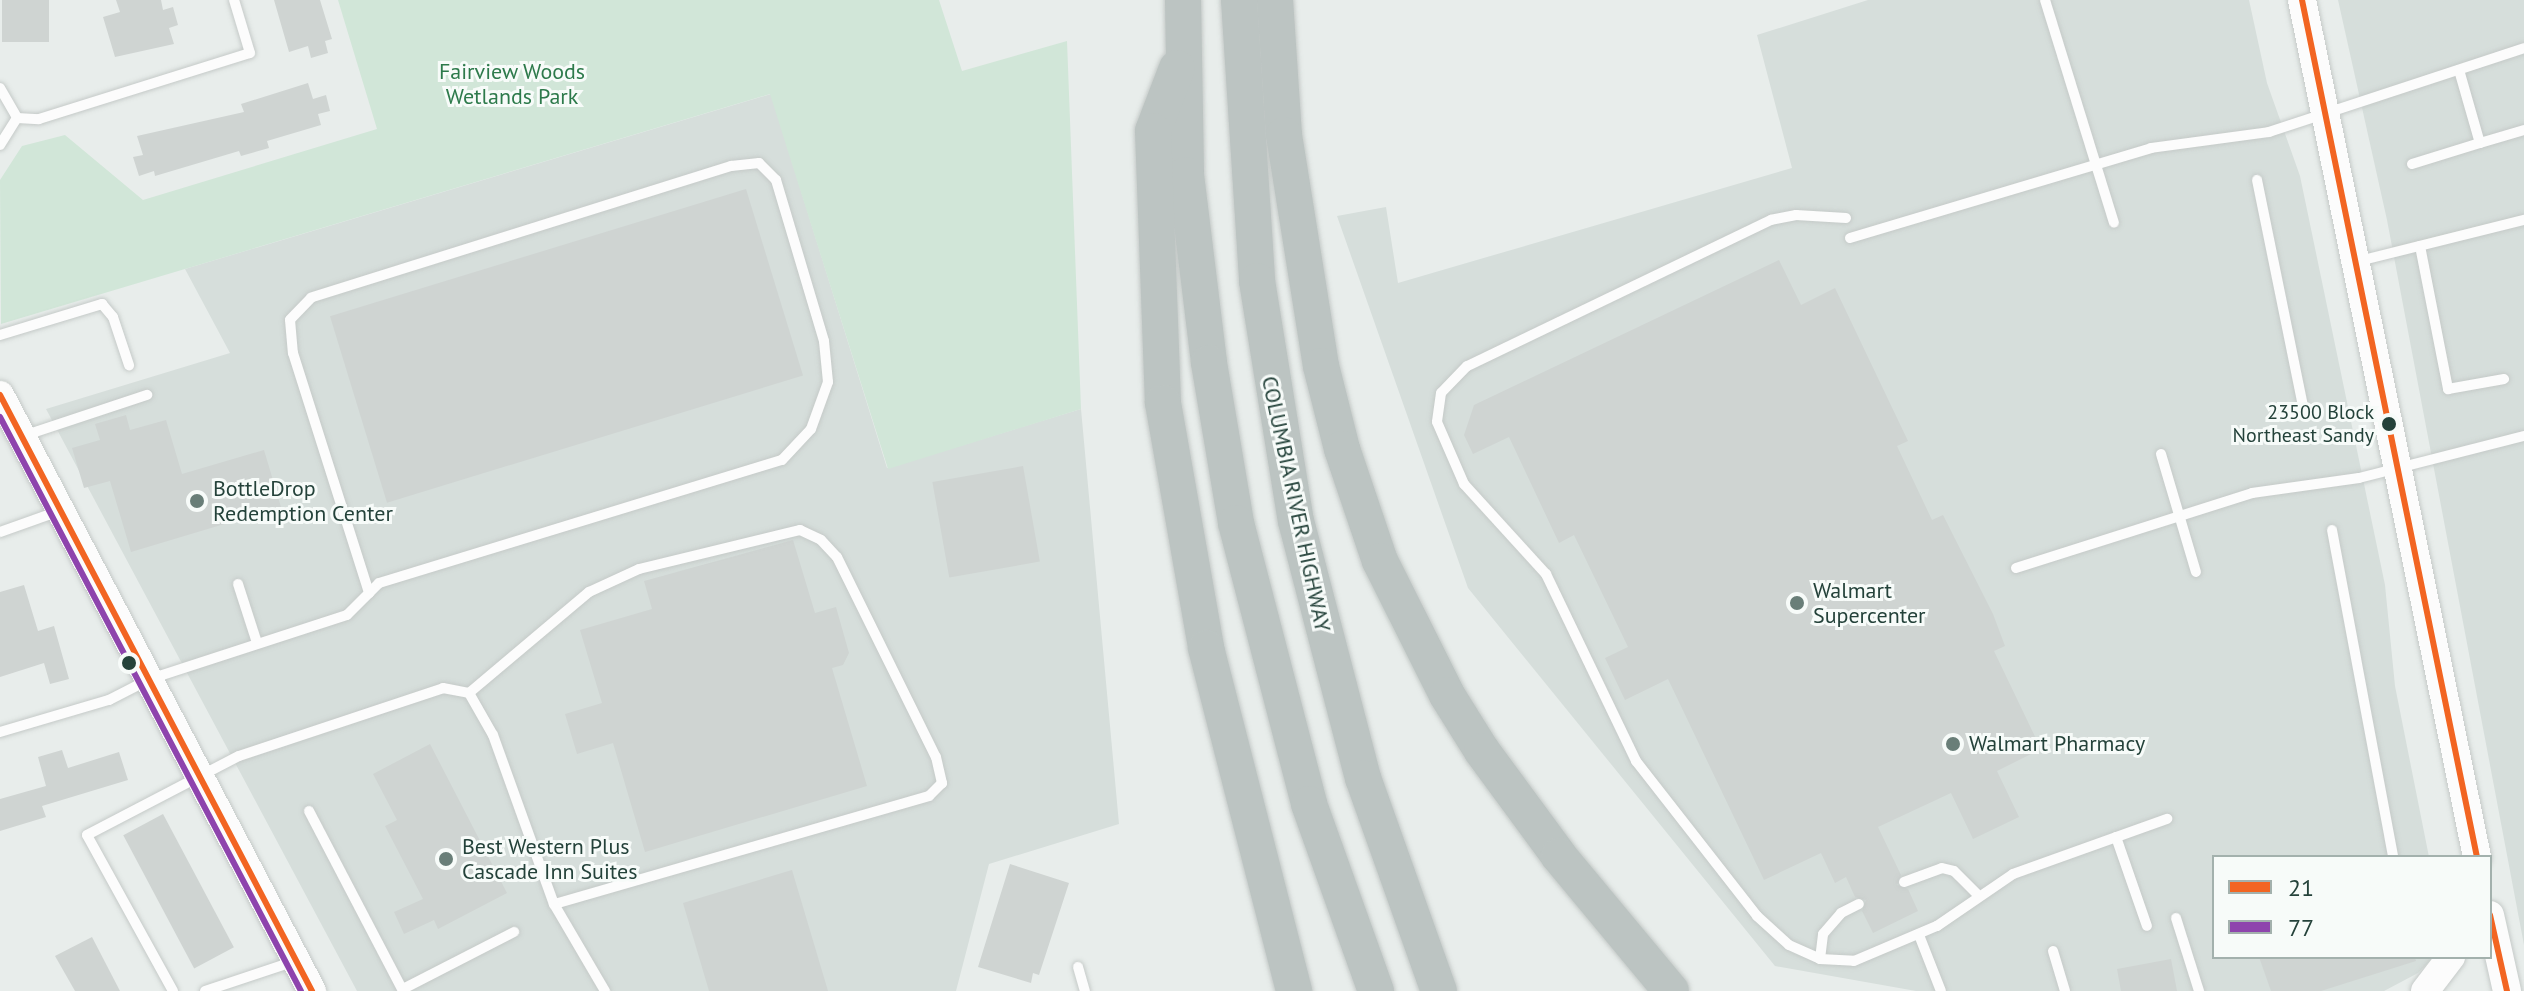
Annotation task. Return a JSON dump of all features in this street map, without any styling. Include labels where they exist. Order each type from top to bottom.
[{"type":"highway","points":[[1183,0],[1186,175],[1200,301],[1236,523],[1304,789],[1376,991]]},
{"type":"highway","name":"COLUMBIA RIVER HIGHWAY","points":[[1239,0],[1257,281],[1296,521],[1363,778],[1439,991]]},
{"type":"highway","points":[[1275,0],[1284,135],[1321,366],[1349,474],[1380,561],[1447,695],[1482,751],[1559,856],[1671,991]]},
{"type":"highway","points":[[1184,48],[1153,131],[1163,403],[1206,648],[1294,991]]},
{"type":"main road","points":[[2302,0],[2322,114],[2477,855]]},
{"type":"main road","points":[[2,402],[312,991]]},
{"type":"main road","points":[[2466,855],[2469,817]]},
{"type":"main road","points":[[2492,924],[2507,991]]},
{"type":"main road","points":[[2425,991],[2444,973],[2450,959]]},
{"type":"lane","points":[[17,118],[39,119],[250,53],[234,0]]},
{"type":"lane","points":[[2045,0],[2114,223]]},
{"type":"lane","points":[[1850,238],[2151,148],[2269,132],[2524,48]]},
{"type":"lane","points":[[2459,70],[2480,143]]},
{"type":"lane","points":[[0,88],[17,118]]},
{"type":"lane","points":[[0,145],[17,118]]},
{"type":"lane","points":[[2412,164],[2524,130]]},
{"type":"lane","points":[[0,732],[109,700],[150,679],[347,615],[369,593],[379,583],[782,460],[811,429],[828,382],[824,341],[776,180],[759,163],[731,166],[311,298],[290,320],[293,353],[369,593]]},
{"type":"lane","points":[[2257,180],[2304,410]]},
{"type":"lane","points":[[1846,218],[1796,215],[1771,220],[1467,366],[1441,393],[1437,422],[1464,484],[1546,574],[1636,761],[1757,916],[1789,945],[1820,959],[1854,961],[1919,935],[2013,874],[2167,819]]},
{"type":"lane","points":[[2353,262],[2524,220]]},
{"type":"lane","points":[[2420,246],[2448,389],[2504,379]]},
{"type":"lane","points":[[0,335],[102,304],[113,317],[129,365]]},
{"type":"lane","points":[[21,437],[147,395]]},
{"type":"lane","points":[[2016,568],[2252,493],[2323,485],[2524,436]]},
{"type":"lane","points":[[2161,454],[2196,572]]},
{"type":"lane","points":[[0,532],[61,510]]},
{"type":"lane","points":[[469,693],[589,592],[639,569],[800,530],[821,540],[837,557],[936,757],[942,783],[929,796],[554,904]]},
{"type":"lane","points":[[2332,530],[2393,855]]},
{"type":"lane","points":[[238,584],[257,643]]},
{"type":"lane","points":[[173,991],[87,835],[239,756],[443,688],[469,693],[493,735],[554,904],[605,991]]},
{"type":"lane","points":[[309,811],[403,990],[514,932]]},
{"type":"lane","points":[[2116,837],[2147,926]]},
{"type":"lane","points":[[1904,882],[1942,868],[1954,871],[1978,895]]},
{"type":"lane","points":[[1820,959],[1823,934],[1841,913],[1859,904]]},
{"type":"lane","points":[[2176,918],[2199,991]]},
{"type":"lane","points":[[1919,935],[1941,991]]},
{"type":"lane","points":[[2053,951],[2065,991]]},
{"type":"lane","points":[[205,991],[297,960]]},
{"type":"lane","points":[[1078,967],[1085,991]]},
{"type":"shaded area","points":[[1868,0],[2249,0],[2267,83],[2300,176],[2385,585],[2395,686],[2429,855],[2212,855],[2212,959],[2432,959],[2418,973],[2384,991],[1916,991],[1775,966],[1468,588],[1337,216],[1386,207],[1398,283],[1792,168],[1757,35]]},
{"type":"shaded area","points":[[2338,0],[2524,0],[2524,945],[2387,220]]},
{"type":"shaded area","points":[[771,94],[887,468],[1081,409],[1119,824],[989,864],[956,991],[357,991],[46,409],[230,353],[185,269]]},
{"type":"green space","name":"Fairview Woods Wetlands Park","points":[[338,0],[939,0],[962,71],[1067,41],[1081,409],[888,469],[770,94],[1,324],[0,180],[22,146],[65,135],[143,200],[377,129]]},
{"type":"building","points":[[2,0],[49,0],[49,42],[2,42]]},
{"type":"building","points":[[116,0],[161,0],[163,10],[173,7],[178,25],[169,28],[174,44],[115,57],[103,17],[120,12]]},
{"type":"building","points":[[274,0],[320,0],[332,39],[325,41],[328,53],[311,58],[308,46],[289,52]]},
{"type":"building","points":[[308,83],[313,99],[326,95],[330,111],[318,114],[321,125],[267,141],[269,148],[241,156],[239,151],[155,176],[154,171],[139,176],[133,157],[143,155],[137,136],[244,112],[241,104]]},
{"type":"building","points":[[746,189],[803,375],[387,503],[330,316]]},
{"type":"building","name":"Walmart Supercenter","points":[[1779,260],[1801,305],[1835,288],[1908,441],[1897,446],[1932,520],[1943,515],[1993,614],[2005,646],[1994,651],[2041,749],[1997,771],[2019,817],[1973,839],[1951,793],[1878,827],[1901,875],[1897,885],[1908,889],[1918,911],[1873,933],[1862,911],[1866,900],[1855,897],[1846,877],[1835,883],[1821,853],[1764,880],[1668,679],[1625,700],[1605,658],[1628,647],[1574,535],[1559,543],[1509,437],[1473,454],[1464,435],[1474,405]]},
{"type":"building","name":"BottleDrop Redemption Center","points":[[126,415],[130,430],[166,420],[182,474],[264,450],[281,507],[131,552],[110,481],[84,488],[72,448],[100,440],[95,424]]},
{"type":"building","points":[[1023,466],[1040,562],[949,578],[932,482]]},
{"type":"building","points":[[793,540],[815,613],[836,607],[849,653],[843,665],[832,668],[867,786],[645,852],[613,743],[577,754],[565,714],[602,703],[580,630],[652,609],[644,581]]},
{"type":"building","points":[[24,585],[38,631],[54,626],[69,679],[50,684],[44,663],[0,677],[0,592]]},
{"type":"building","name":"Best Western Plus Cascade Inn Suites","points":[[430,744],[507,893],[438,929],[434,920],[404,934],[394,912],[423,899],[385,826],[397,820],[373,774]]},
{"type":"building","points":[[62,750],[68,768],[119,752],[128,780],[42,806],[46,817],[0,831],[0,799],[46,786],[38,757]]},
{"type":"building","points":[[163,814],[234,947],[194,968],[123,835]]},
{"type":"building","points":[[1010,864],[1069,883],[1039,975],[1033,973],[1031,983],[978,967]]},
{"type":"building","points":[[792,870],[828,991],[709,991],[683,903]]},
{"type":"building","points":[[92,937],[120,991],[75,991],[55,956]]},
{"type":"building","points":[[2171,959],[2177,991],[2121,991],[2117,969]]},
{"type":"building","points":[[2260,959],[2416,961],[2321,991],[2271,991]]},
{"type":"transit line","name":"21","points":[[2302,0],[2477,855]]},
{"type":"transit line","name":"21","points":[[0,395],[312,991]]},
{"type":"transit line","name":"77","points":[[0,417],[301,991]]},
{"type":"transit line","name":"21","points":[[2492,924],[2507,991]]},
{"type":"place","name":"23500 Block Northeast Sandy","points":[[2389,424]]},
{"type":"place","name":"BottleDrop Redemption Center","points":[[197,501]]},
{"type":"place","name":"Walmart Supercenter","points":[[1797,603]]},
{"type":"place","name":"Walmart Pharmacy","points":[[1953,744]]},
{"type":"place","name":"Best Western Plus Cascade Inn Suites","points":[[446,859]]}]
